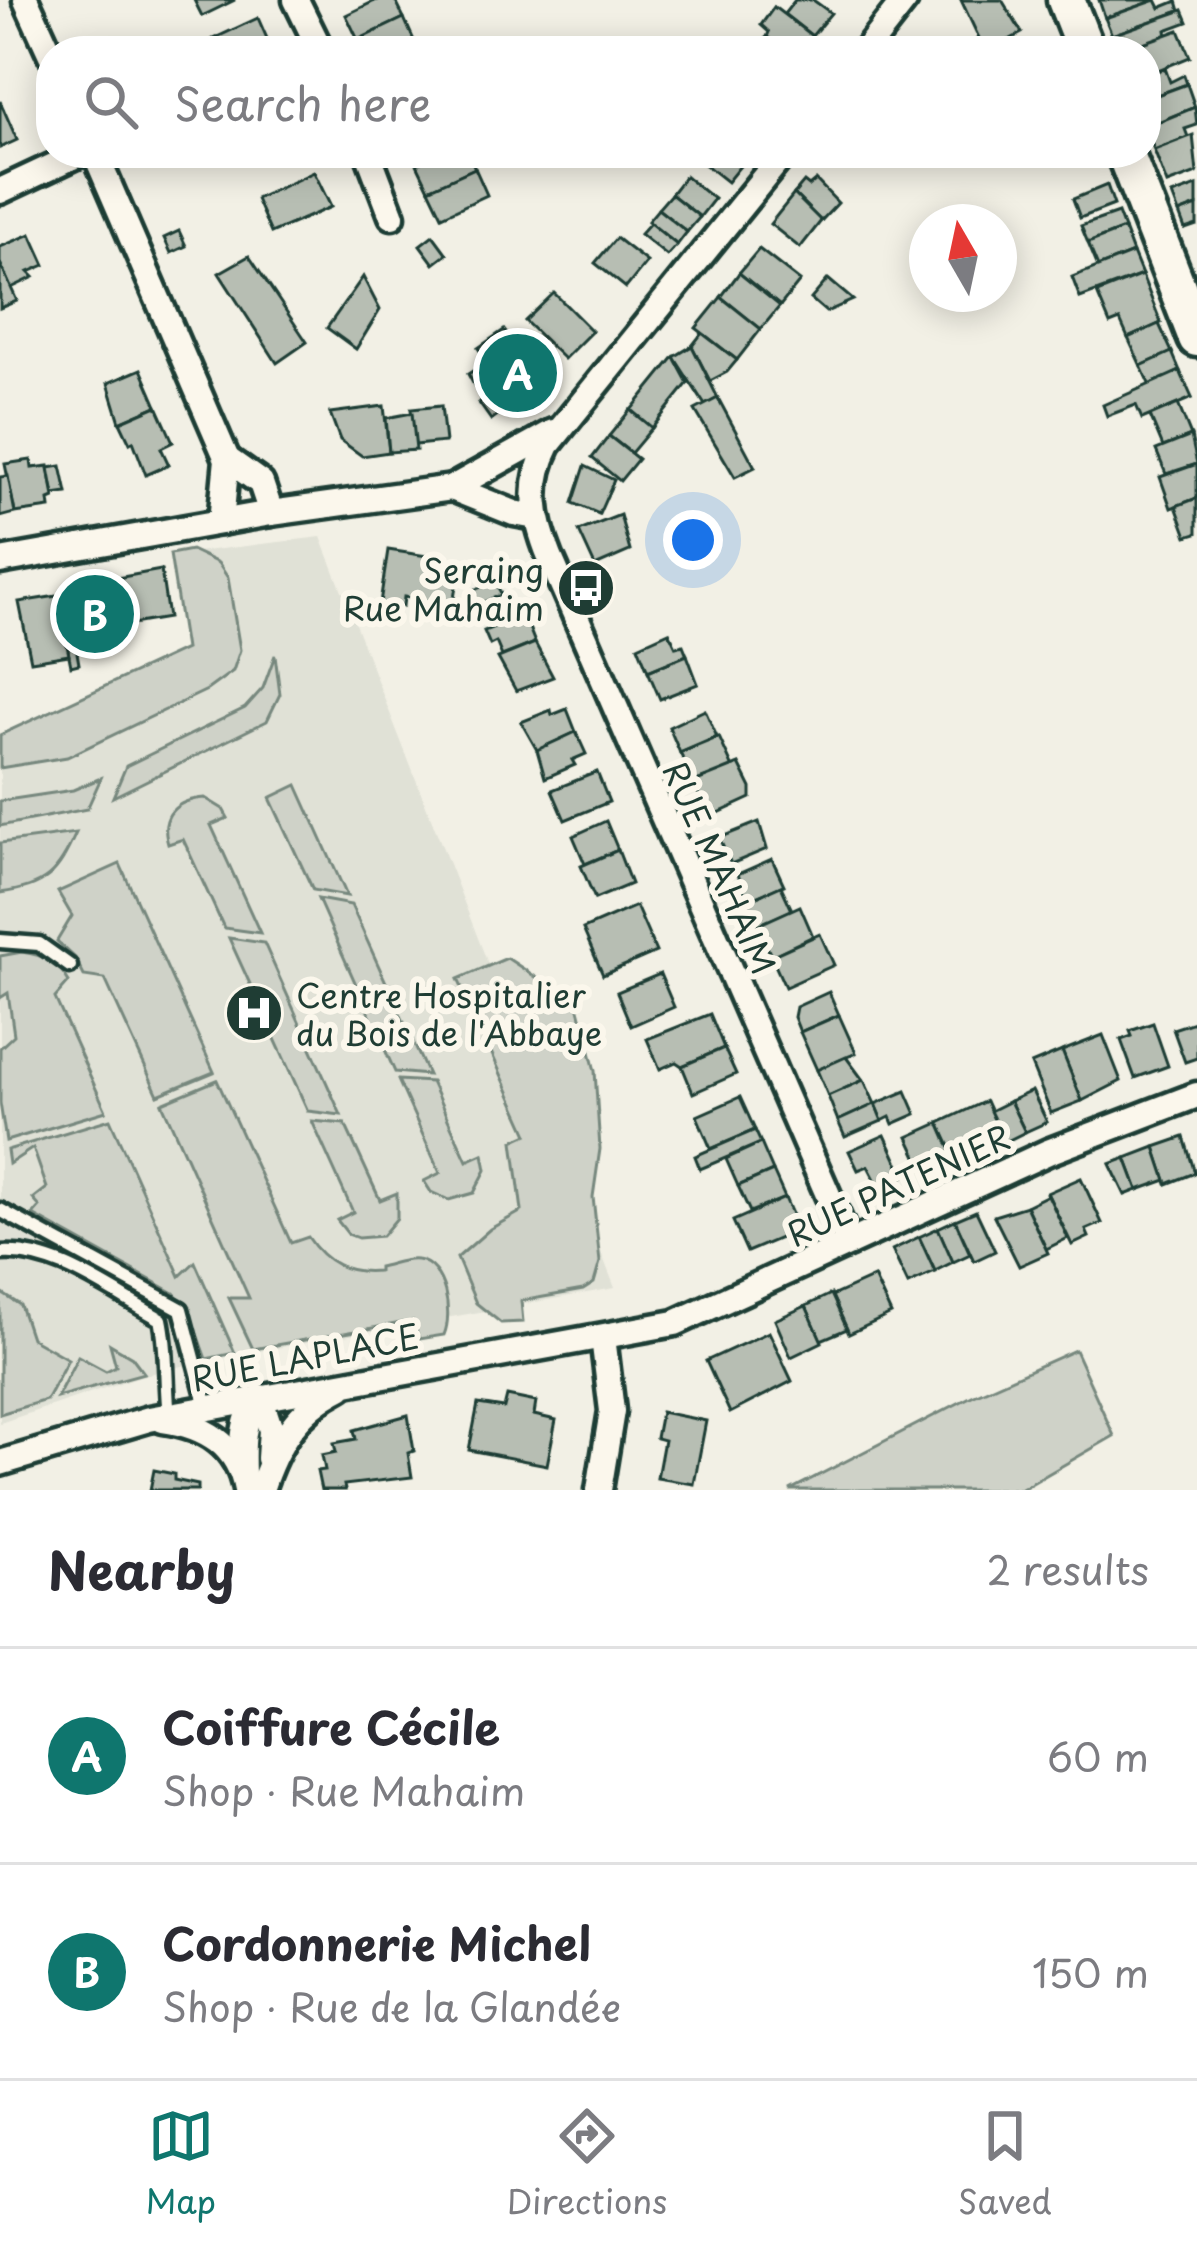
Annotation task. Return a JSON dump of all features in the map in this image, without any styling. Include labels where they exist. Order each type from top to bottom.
[{"type":"street","points":[[26,0],[42,36]]},
{"type":"street","points":[[296,0],[314,36]]},
{"type":"street","points":[[877,36],[905,0]]},
{"type":"street","points":[[1066,0],[1080,36]]},
{"type":"street","points":[[0,191],[49,168]]},
{"type":"street","points":[[101,168],[227,458],[261,484],[271,513]]},
{"type":"street","points":[[374,168],[392,216]]},
{"type":"street","name":"RUE MAHAIM","points":[[772,168],[563,427],[540,462],[536,517],[849,1243]]},
{"type":"street","points":[[1132,168],[1190,298],[1197,338]]},
{"type":"street","name":"RUE MAHAIM","points":[[0,561],[271,513],[452,488],[563,427]]},
{"type":"street","points":[[221,522],[227,458]]},
{"type":"street","name":"RUE MAHAIM","points":[[452,488],[536,517]]},
{"type":"street","name":"RUE PATENIER","points":[[615,1335],[700,1313],[1048,1151],[1197,1095]]},
{"type":"street","points":[[598,1490],[612,1411],[615,1335]]},
{"type":"street","name":"RUE LAPLACE","points":[[0,1463],[207,1407],[615,1335]]},
{"type":"street","points":[[254,1481],[300,1416],[356,1379]]},
{"type":"street","points":[[254,1481],[244,1434],[260,1396]]},
{"type":"street","points":[[159,1417],[215,1436],[254,1481]]},
{"type":"lane","points":[[0,941],[39,944],[70,966]]},
{"type":"lane","points":[[0,1200],[6,1212],[181,1309],[207,1407]]},
{"type":"lane","points":[[0,1253],[26,1251],[49,1259],[160,1319],[168,1348],[159,1417]]},
{"type":"shaded area","name":"Centre Hospitalier du Bois de l'Abbaye","points":[[321,537],[615,1288],[208,1360],[140,1376],[0,1423],[0,738],[187,650],[171,555]]},
{"type":"shaded area","points":[[191,550],[218,563],[228,578],[240,650],[233,671],[207,690],[67,757],[0,768],[0,735],[185,649],[170,554]]},
{"type":"shaded area","points":[[275,655],[280,694],[267,721],[113,797],[126,766],[245,708],[263,688]]},
{"type":"shaded area","points":[[101,778],[87,809],[0,826],[0,801],[73,790]]},
{"type":"shaded area","points":[[297,785],[347,896],[313,890],[270,798]]},
{"type":"shaded area","points":[[205,798],[228,818],[211,825],[260,933],[224,928],[183,839],[168,844],[166,824],[173,810]]},
{"type":"shaded area","points":[[76,833],[48,876],[29,887],[0,893],[0,843]]},
{"type":"shaded area","points":[[120,864],[214,1072],[158,1095],[105,979],[84,976],[75,958],[57,941],[72,916],[58,892]]},
{"type":"shaded area","points":[[318,899],[351,905],[428,1075],[395,1072]]},
{"type":"shaded area","points":[[229,938],[264,943],[341,1115],[308,1111]]},
{"type":"shaded area","points":[[22,952],[50,961],[69,982],[55,998],[106,1111],[6,1141],[0,1048],[14,1035],[8,993],[0,998],[0,956]]},
{"type":"shaded area","points":[[507,958],[578,1005],[595,1071],[600,1149],[593,1197],[600,1262],[594,1283],[583,1290],[521,1301],[523,1322],[501,1323],[476,1303],[457,1258],[490,1229],[522,1211],[513,1141],[528,1134],[458,979]]},
{"type":"shaded area","points":[[217,1080],[291,1243],[308,1237],[329,1260],[356,1271],[378,1271],[378,1267],[408,1260],[427,1264],[445,1291],[444,1335],[419,1339],[413,1321],[253,1349],[229,1298],[249,1298],[162,1103]]},
{"type":"shaded area","points":[[398,1080],[431,1082],[467,1161],[483,1154],[486,1170],[474,1193],[449,1200],[431,1192],[424,1181],[440,1173]]},
{"type":"shaded area","points":[[110,1119],[180,1276],[195,1262],[235,1353],[206,1359],[188,1309],[174,1293],[33,1215],[40,1207],[33,1199],[47,1188],[33,1148],[9,1164],[7,1150]]},
{"type":"shaded area","points":[[312,1121],[345,1124],[380,1200],[397,1193],[397,1218],[382,1236],[358,1238],[337,1220],[353,1212]]},
{"type":"shaded area","points":[[0,1292],[20,1305],[31,1338],[68,1359],[46,1400],[0,1414]]},
{"type":"shaded area","points":[[110,1344],[132,1357],[144,1373],[57,1397],[78,1356],[106,1371],[116,1366]]},
{"type":"shaded area","points":[[1075,1350],[1114,1436],[1020,1490],[790,1490],[972,1396]]},
{"type":"building","points":[[194,0],[235,0],[202,16]]},
{"type":"building","points":[[377,0],[395,0],[404,18],[366,36],[356,36],[346,15]]},
{"type":"building","points":[[795,0],[813,0],[831,13],[812,36],[784,14]]},
{"type":"building","points":[[961,0],[1002,0],[1022,33],[1016,36],[978,36]]},
{"type":"building","points":[[1099,0],[1156,0],[1105,18]]},
{"type":"building","points":[[1156,0],[1160,8],[1177,1],[1180,11],[1112,35],[1105,18]]},
{"type":"building","points":[[774,7],[812,36],[767,36],[761,25]]},
{"type":"building","points":[[1183,10],[1188,22],[1166,30],[1167,36],[1161,38],[1112,35]]},
{"type":"building","points":[[258,18],[266,36],[219,36]]},
{"type":"building","points":[[404,18],[412,36],[366,36]]},
{"type":"building","points":[[1179,30],[1190,57],[1161,69],[1161,37]]},
{"type":"building","points":[[1165,68],[1170,82],[1184,75],[1187,84],[1161,94],[1161,69]]},
{"type":"building","points":[[1187,84],[1195,107],[1161,121],[1161,94]]},
{"type":"building","points":[[0,101],[17,140],[0,148]]},
{"type":"building","points":[[1195,107],[1197,125],[1185,129],[1188,137],[1161,147],[1161,121]]},
{"type":"building","points":[[1193,135],[1197,173],[1167,184],[1161,147]]},
{"type":"building","points":[[419,168],[475,168],[429,189]]},
{"type":"building","points":[[475,168],[487,195],[442,216],[429,189]]},
{"type":"building","points":[[709,168],[738,168],[727,182]]},
{"type":"building","points":[[314,172],[331,207],[271,233],[256,199]]},
{"type":"building","points":[[685,176],[714,199],[700,217],[671,194]]},
{"type":"building","points":[[816,180],[838,203],[821,221],[794,194],[804,182],[809,186]]},
{"type":"building","points":[[1107,185],[1114,205],[1080,218],[1073,199]]},
{"type":"building","points":[[1197,186],[1197,206],[1179,213],[1172,195]]},
{"type":"building","points":[[671,194],[700,217],[687,232],[658,209]]},
{"type":"building","points":[[794,194],[821,221],[800,248],[770,224]]},
{"type":"building","points":[[1197,206],[1197,225],[1185,229],[1179,213]]},
{"type":"building","points":[[658,209],[687,232],[677,245],[648,221]]},
{"type":"building","points":[[1118,213],[1124,229],[1088,243],[1081,226]]},
{"type":"building","points":[[650,223],[677,245],[667,256],[640,234]]},
{"type":"building","points":[[1124,229],[1133,253],[1098,267],[1088,243]]},
{"type":"building","points":[[179,231],[186,246],[171,253],[164,238]]},
{"type":"building","points":[[31,234],[45,265],[29,272],[34,277],[11,288],[0,263],[0,247]]},
{"type":"building","points":[[433,235],[447,254],[434,264],[420,245]]},
{"type":"building","points":[[616,238],[647,262],[626,288],[595,263]]},
{"type":"building","points":[[759,249],[800,281],[780,306],[739,273]]},
{"type":"building","points":[[1133,253],[1142,275],[1080,298],[1072,277]]},
{"type":"building","points":[[249,256],[307,342],[277,363],[219,273]]},
{"type":"building","points":[[0,263],[17,301],[0,308]]},
{"type":"building","points":[[739,273],[780,306],[761,329],[721,297]]},
{"type":"building","points":[[1142,275],[1161,323],[1128,338],[1120,320],[1110,324],[1097,293]]},
{"type":"building","points":[[363,277],[380,310],[356,349],[327,328]]},
{"type":"building","points":[[828,279],[853,300],[826,312],[811,299]]},
{"type":"building","points":[[554,293],[592,331],[564,359],[525,321]]},
{"type":"building","points":[[721,297],[761,329],[737,360],[696,328]]},
{"type":"building","points":[[1159,324],[1172,352],[1141,366],[1128,338]]},
{"type":"building","points":[[504,330],[546,381],[517,401],[478,348]]},
{"type":"building","points":[[702,333],[737,360],[710,381],[692,346]]},
{"type":"building","points":[[692,346],[718,398],[705,405],[674,357]]},
{"type":"building","points":[[1172,352],[1180,371],[1150,386],[1141,366]]},
{"type":"building","points":[[674,357],[688,383],[652,428],[631,410]]},
{"type":"building","points":[[488,361],[517,401],[491,420],[468,374]]},
{"type":"building","points":[[141,369],[157,406],[120,422],[108,383]]},
{"type":"building","points":[[1180,371],[1192,398],[1142,419],[1136,405],[1107,416],[1103,405]]},
{"type":"building","points":[[718,398],[755,467],[735,477],[695,410]]},
{"type":"building","points":[[1178,404],[1191,436],[1163,447],[1150,416]]},
{"type":"building","points":[[157,406],[173,442],[161,448],[169,465],[146,475],[120,422]]},
{"type":"building","points":[[384,406],[389,452],[362,456],[340,440],[330,413]]},
{"type":"building","points":[[441,406],[445,442],[415,445],[411,409]]},
{"type":"building","points":[[630,410],[652,428],[631,453],[609,436]]},
{"type":"building","points":[[412,413],[416,450],[389,452],[386,418]]},
{"type":"building","points":[[609,436],[638,459],[620,481],[592,458]]},
{"type":"building","points":[[1191,436],[1197,464],[1166,474],[1156,450]]},
{"type":"building","points":[[31,460],[32,468],[49,466],[54,498],[49,500],[50,508],[15,513],[5,464]]},
{"type":"building","points":[[1197,464],[1197,498],[1171,508],[1160,477]]},
{"type":"building","points":[[61,466],[67,493],[54,495],[49,468]]},
{"type":"building","points":[[585,466],[614,480],[599,514],[573,503]]},
{"type":"building","points":[[8,476],[15,513],[0,517],[0,477]]},
{"type":"building","points":[[1197,498],[1197,533],[1187,536],[1176,506]]},
{"type":"building","points":[[620,515],[630,551],[595,566],[579,531]]},
{"type":"building","points":[[388,550],[460,561],[453,605],[404,597],[403,606],[380,603]]},
{"type":"building","points":[[161,570],[168,618],[126,625],[117,578]]},
{"type":"building","points":[[496,581],[501,595],[477,605],[471,591]]},
{"type":"building","points":[[92,589],[101,604],[103,623],[102,635],[91,638],[82,591]]},
{"type":"building","points":[[82,591],[91,638],[75,641],[79,664],[71,666],[57,596]]},
{"type":"building","points":[[57,596],[69,655],[31,661],[19,602]]},
{"type":"building","points":[[518,602],[524,615],[493,627],[488,614]]},
{"type":"building","points":[[524,615],[535,643],[502,656],[484,631]]},
{"type":"building","points":[[669,632],[676,647],[683,645],[687,655],[648,671],[638,646]]},
{"type":"building","points":[[535,643],[553,677],[516,691],[498,658]]},
{"type":"building","points":[[687,655],[698,684],[660,699],[648,671]]},
{"type":"building","points":[[567,709],[576,732],[537,750],[521,722]]},
{"type":"building","points":[[705,710],[717,737],[680,753],[669,727]]},
{"type":"building","points":[[576,732],[586,754],[572,760],[575,765],[545,778],[537,750]]},
{"type":"building","points":[[719,737],[733,768],[694,782],[680,753]]},
{"type":"building","points":[[739,764],[751,798],[714,815],[710,807],[704,809],[694,782]]},
{"type":"building","points":[[597,772],[609,802],[565,820],[552,790]]},
{"type":"building","points":[[606,821],[618,850],[585,864],[573,836]]},
{"type":"building","points":[[759,822],[767,849],[731,864],[719,838]]},
{"type":"building","points":[[618,850],[631,884],[595,899],[581,866]]},
{"type":"building","points":[[772,859],[784,885],[747,901],[738,874]]},
{"type":"building","points":[[781,886],[792,910],[758,925],[747,901]]},
{"type":"building","points":[[636,906],[656,952],[603,975],[583,929]]},
{"type":"building","points":[[800,906],[813,936],[771,956],[758,925]]},
{"type":"building","points":[[820,934],[834,965],[785,987],[771,956]]},
{"type":"building","points":[[660,974],[674,1007],[631,1026],[617,992]]},
{"type":"building","points":[[829,992],[839,1015],[800,1032],[796,1007]]},
{"type":"building","points":[[710,1014],[724,1048],[682,1066],[676,1062],[660,1069],[647,1039]]},
{"type":"building","points":[[839,1015],[856,1053],[817,1070],[800,1032]]},
{"type":"building","points":[[1197,1021],[1197,1058],[1185,1062],[1173,1029]]},
{"type":"building","points":[[1153,1023],[1168,1066],[1135,1078],[1121,1040],[1132,1036],[1130,1031]]},
{"type":"building","points":[[1103,1035],[1121,1081],[1082,1101],[1062,1051]]},
{"type":"building","points":[[724,1048],[736,1074],[693,1093],[682,1066]]},
{"type":"building","points":[[1062,1051],[1082,1101],[1051,1113],[1031,1064]]},
{"type":"building","points":[[846,1057],[863,1080],[828,1096],[817,1070]]},
{"type":"building","points":[[864,1080],[875,1104],[838,1121],[828,1096]]},
{"type":"building","points":[[906,1091],[916,1114],[893,1124],[890,1117],[882,1121],[875,1104]]},
{"type":"building","points":[[1032,1091],[1047,1122],[1025,1132],[1010,1101]]},
{"type":"building","points":[[740,1097],[755,1130],[711,1149],[697,1116]]},
{"type":"building","points":[[986,1101],[999,1130],[952,1151],[939,1123]]},
{"type":"building","points":[[1010,1101],[1025,1132],[1005,1142],[990,1111]]},
{"type":"building","points":[[875,1104],[882,1121],[845,1137],[838,1121]]},
{"type":"building","points":[[939,1123],[953,1155],[923,1169],[908,1137]]},
{"type":"building","points":[[755,1130],[761,1143],[700,1169],[695,1156]]},
{"type":"building","points":[[885,1135],[904,1176],[879,1187],[868,1166],[858,1170],[849,1151]]},
{"type":"building","points":[[1184,1137],[1195,1173],[1167,1184],[1155,1147]]},
{"type":"building","points":[[761,1143],[773,1171],[738,1186],[726,1159]]},
{"type":"building","points":[[1155,1147],[1166,1180],[1138,1190],[1126,1158]]},
{"type":"building","points":[[1126,1158],[1138,1190],[1125,1195],[1110,1164]]},
{"type":"building","points":[[773,1171],[785,1198],[750,1212],[738,1186]]},
{"type":"building","points":[[1081,1178],[1102,1223],[1086,1230],[1089,1237],[1072,1245],[1047,1193]]},
{"type":"building","points":[[1048,1195],[1068,1238],[1046,1249],[1026,1206]]},
{"type":"building","points":[[785,1198],[799,1230],[747,1252],[733,1221]]},
{"type":"building","points":[[1026,1206],[1048,1253],[1019,1266],[994,1216]]},
{"type":"building","points":[[976,1211],[995,1251],[974,1261],[955,1220]]},
{"type":"building","points":[[955,1220],[970,1254],[953,1262],[938,1228]]},
{"type":"building","points":[[938,1228],[953,1262],[935,1271],[919,1237]]},
{"type":"building","points":[[919,1237],[935,1272],[908,1284],[892,1250]]},
{"type":"building","points":[[874,1277],[891,1314],[849,1334],[832,1296]]},
{"type":"building","points":[[831,1294],[847,1329],[821,1340],[806,1306]]},
{"type":"building","points":[[806,1306],[822,1342],[791,1357],[775,1320]]},
{"type":"building","points":[[769,1332],[792,1381],[730,1413],[706,1361]]},
{"type":"building","points":[[507,1396],[536,1402],[534,1415],[556,1420],[547,1465],[469,1450],[478,1404],[504,1408]]},
{"type":"building","points":[[661,1412],[706,1421],[694,1484],[657,1478],[664,1440],[656,1438]]},
{"type":"building","points":[[408,1415],[414,1451],[408,1453],[412,1477],[321,1490],[317,1471],[325,1470],[322,1455],[336,1452],[334,1443],[356,1439],[354,1430]]},
{"type":"building","points":[[154,1470],[174,1474],[174,1480],[198,1485],[198,1490],[150,1490]]},
{"type":"place","name":"Coiffure Cécile","points":[[518,373]]},
{"type":"place","name":"Seraing Rue Mahaim","points":[[586,588]]},
{"type":"place","name":"Cordonnerie Michel","points":[[95,614]]},
{"type":"place","name":"Centre Hospitalier du Bois de l'Abbaye","points":[[254,1013]]}]
